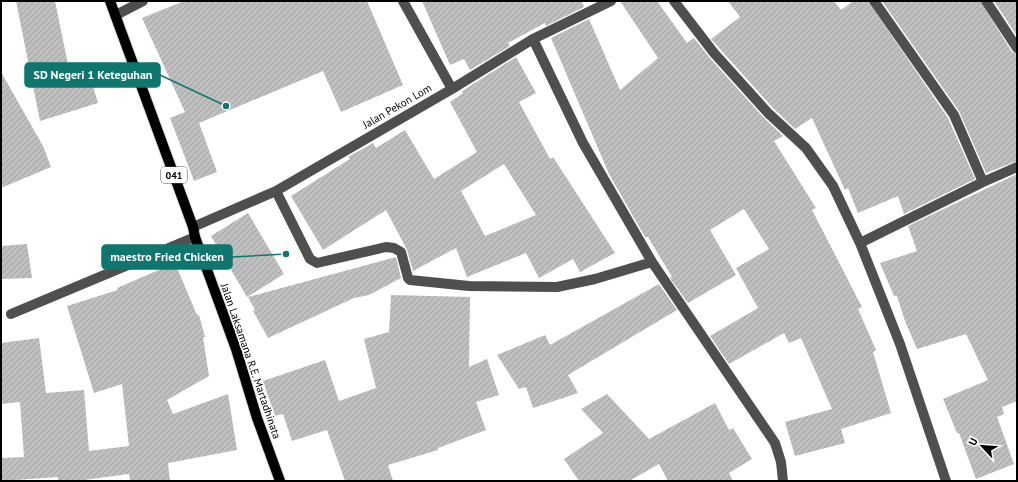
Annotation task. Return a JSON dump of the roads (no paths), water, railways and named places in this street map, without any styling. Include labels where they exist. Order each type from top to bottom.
[{"type":"main road","name":"Jalan Laksamana R.E. Martadhinata","points":[[110,1],[236,349],[247,386],[280,481]]},
{"type":"street","points":[[116,15],[143,1]]},
{"type":"street","points":[[403,1],[452,89]]},
{"type":"street","name":"Jalan Pekon Lom","points":[[11,314],[194,232],[276,191],[452,89],[533,39],[611,1]]},
{"type":"street","points":[[674,1],[714,53],[768,113],[806,148],[833,186],[860,242],[900,344],[946,481]]},
{"type":"street","points":[[874,1],[954,115],[983,182]]},
{"type":"street","points":[[986,1],[1017,48]]},
{"type":"street","points":[[533,39],[583,144],[652,262],[775,443],[781,462],[783,481]]},
{"type":"street","points":[[860,242],[1017,167]]},
{"type":"street","points":[[276,191],[310,259],[317,263],[386,247],[394,248],[401,252],[408,278],[410,280],[469,286],[557,287],[595,279],[652,262]]},
{"type":"place","name":"SD Negeri 1 Keteguhan","points":[[226,106]]},
{"type":"place","name":"maestro Fried Chicken","points":[[286,254]]}]
